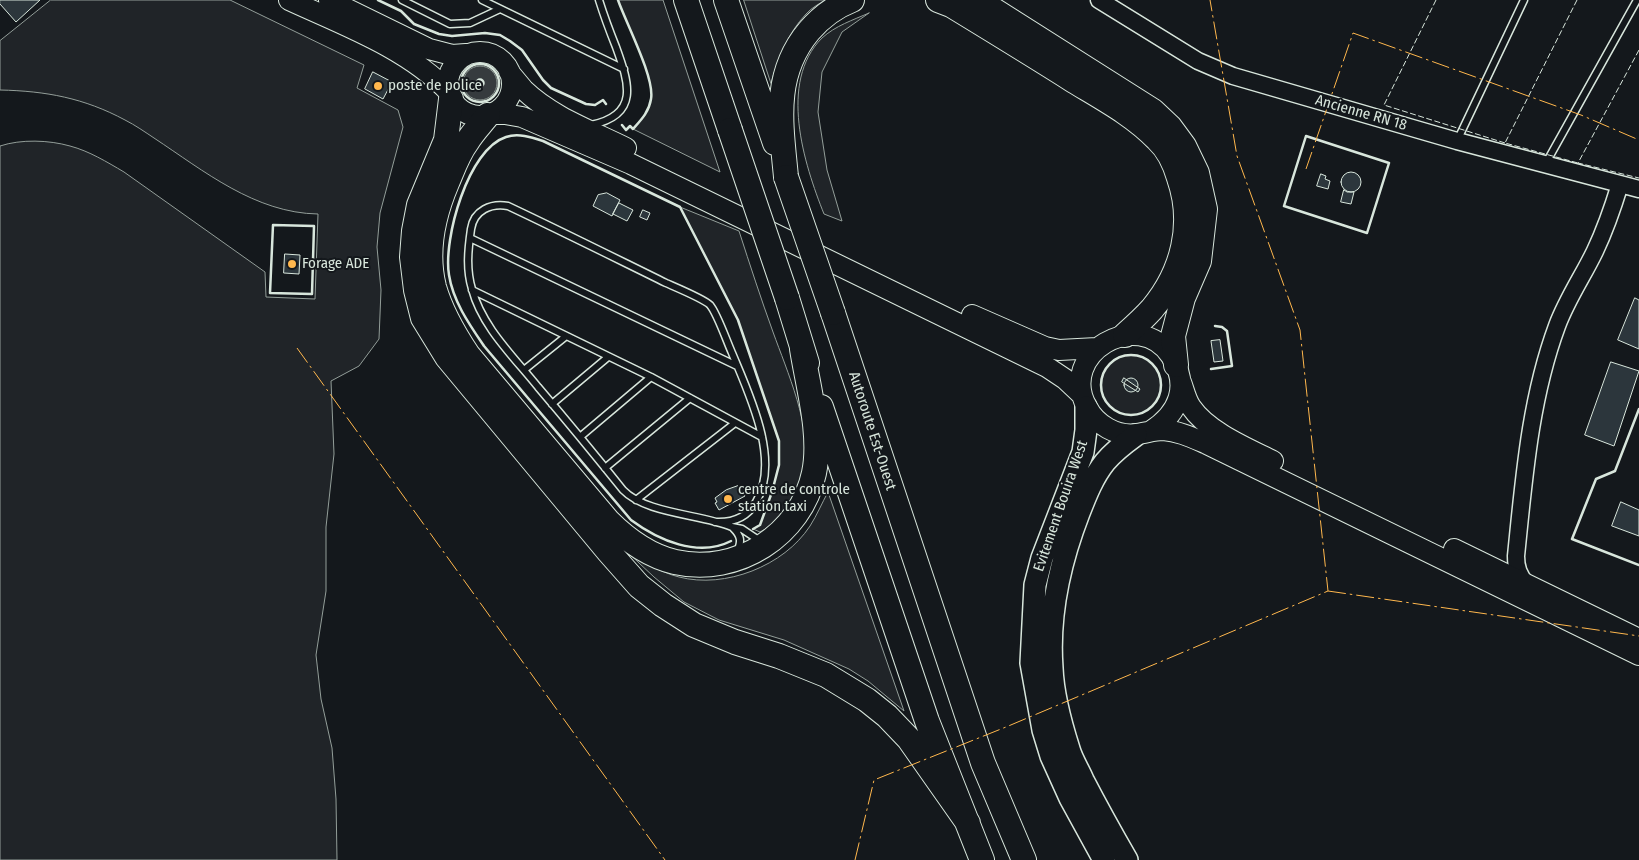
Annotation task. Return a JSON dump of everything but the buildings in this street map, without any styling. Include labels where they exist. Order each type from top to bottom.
[{"type":"highway","points":[[686,0],[927,720],[982,860]]},
{"type":"highway","name":"Autoroute Est-Ouest","points":[[726,0],[982,763],[1024,860]]},
{"type":"highway","points":[[786,177],[782,133],[782,92],[791,58],[800,42],[815,24],[837,6],[852,0]]},
{"type":"highway","points":[[938,0],[951,5],[1098,95],[1145,127],[1159,140],[1170,156],[1182,185],[1186,203],[1187,221],[1184,249],[1173,278],[1154,308],[1125,335]]},
{"type":"highway","points":[[978,0],[1066,54],[1153,111],[1170,126],[1184,146],[1197,173],[1205,209],[1198,261],[1183,298],[1173,336],[1178,372]]},
{"type":"highway","points":[[450,96],[446,140],[419,205],[412,257],[416,290],[423,318],[447,357],[639,586],[662,605],[694,625],[826,675],[867,700],[888,716],[909,739],[968,823]]},
{"type":"highway","points":[[489,114],[462,149],[439,202],[433,222],[431,261],[439,301],[452,330],[468,355],[619,532],[644,550],[674,561],[703,565],[730,560],[763,547],[780,534],[798,512],[808,493],[814,473],[815,430],[802,349]]},
{"type":"highway","name":"Evitement Bouira West","points":[[1084,401],[1086,430],[1083,452],[1042,558],[1036,585],[1031,662],[1043,730],[1052,756],[1070,798],[1104,860]]},
{"type":"highway","name":"Evitement Bouira West","points":[[1127,860],[1094,802],[1069,751],[1058,706],[1052,669],[1051,630],[1058,580],[1067,544],[1083,502],[1093,481],[1105,463],[1122,445],[1144,432]]},
{"type":"main road","points":[[289,0],[399,53],[429,73],[461,110],[467,113],[474,115],[505,114],[522,117],[631,164],[1047,367],[1065,380],[1084,401],[1095,419],[1107,428],[1121,434],[1176,432],[1215,447],[1639,655]]},
{"type":"main road","points":[[329,0],[429,49],[452,55],[480,51],[494,55],[501,59],[524,90],[544,106],[582,127],[1030,342],[1059,350],[1097,348]]},
{"type":"main road","points":[[450,96],[448,78],[450,70],[459,58],[466,54]]},
{"type":"main road","points":[[489,114],[503,106],[510,94],[512,79],[509,72]]},
{"type":"main road","points":[[1084,401],[1081,382],[1083,369],[1097,348],[1110,339],[1125,335],[1141,336],[1156,342],[1168,352],[1178,372],[1190,406],[1207,423],[1221,433],[1266,457],[1639,639]]},
{"type":"main road","points":[[1144,432],[1164,422],[1174,410],[1180,395],[1178,372]]},
{"type":"street","name":"Ancienne RN 18","points":[[1099,0],[1198,61],[1233,76],[1457,140],[1634,186]]},
{"type":"street","points":[[1526,584],[1518,573],[1516,556],[1531,432],[1545,364],[1558,324],[1570,296],[1598,245],[1607,223],[1634,186]]},
{"type":"street","points":[[1493,568],[1507,567],[1516,556]]},
{"type":"lane","points":[[402,0],[450,24],[470,23],[500,9]]},
{"type":"lane","points":[[482,0],[624,69]]},
{"type":"lane","points":[[582,127],[613,118],[621,111],[626,102],[628,89],[624,69],[598,0]]},
{"type":"lane","points":[[1457,140],[1524,0]]},
{"type":"lane","points":[[1546,164],[1637,0]]},
{"type":"lane","points":[[715,522],[735,521],[750,511],[760,496],[766,474],[766,463],[762,437],[737,366],[709,304],[508,206],[498,204],[485,208],[472,224],[467,256],[472,290],[476,300],[488,323],[524,370],[623,490],[636,500],[654,506],[732,527],[742,529],[757,539],[780,534]]},
{"type":"lane","points":[[470,238],[737,366]]},
{"type":"lane","points":[[472,290],[650,377],[762,437]]},
{"type":"lane","points":[[524,370],[565,337]]},
{"type":"lane","points":[[552,404],[608,357]]},
{"type":"lane","points":[[580,437],[650,377]]},
{"type":"lane","points":[[605,468],[690,398]]},
{"type":"lane","points":[[636,500],[735,423]]},
{"type":"lane","points":[[730,560],[736,554],[741,540],[739,534],[732,527]]},
{"type":"shaded area","points":[[51,0],[230,0],[364,65],[357,88],[398,110],[403,127],[380,213],[377,247],[381,290],[379,339],[359,366],[331,381],[334,454],[326,527],[326,591],[316,655],[321,699],[332,748],[336,799],[337,860],[0,860],[0,146],[26,141],[53,142],[77,148],[91,154],[124,172],[265,272],[266,297],[315,299],[318,214],[295,212],[273,206],[231,188],[132,124],[95,106],[49,94],[0,90],[0,41]]},
{"type":"shaded area","points":[[618,0],[663,0],[720,172],[633,129],[648,108],[651,90],[649,78],[639,50]]},
{"type":"shaded area","points":[[744,0],[825,0],[808,12],[794,29],[780,55],[771,83]]},
{"type":"shaded area","points":[[869,13],[842,32],[822,72],[818,112],[827,170],[842,221],[824,214],[816,194],[803,148],[798,100],[801,77],[809,56],[822,38],[838,27]]},
{"type":"shaded area","points":[[480,66],[492,71],[497,83],[492,95],[480,100],[468,95],[463,83],[468,71]]},
{"type":"shaded area","points":[[680,207],[739,231],[802,417],[806,453],[803,478],[795,497],[783,514],[760,532],[753,529],[760,525],[772,492],[779,464],[779,441],[738,320]]},
{"type":"shaded area","points":[[1125,355],[1137,355],[1153,363],[1159,373],[1161,385],[1159,397],[1153,407],[1137,415],[1125,415],[1109,407],[1101,391],[1101,379],[1109,363]]},
{"type":"shaded area","points":[[828,492],[904,711],[868,681],[849,669],[784,640],[719,620],[684,602],[624,549],[657,569],[679,577],[715,580],[734,577],[769,563],[785,553],[799,540],[813,522]]},
{"type":"fence","points":[[378,0],[401,11],[414,24],[439,34],[452,36],[485,33],[500,35],[522,50],[543,80],[551,88],[586,104],[595,105],[603,100],[606,104]]},
{"type":"fence","points":[[618,0],[639,50],[649,78],[651,90],[650,104],[642,119],[633,129],[630,126],[626,130],[622,125]]},
{"type":"fence","points":[[1436,0],[1384,105],[1505,143]]},
{"type":"fence","points":[[1577,0],[1505,143],[1578,163]]},
{"type":"fence","points":[[1639,50],[1578,163],[1639,178]]},
{"type":"fence","points":[[731,541],[718,546],[692,547],[666,540],[631,520],[484,346],[462,312],[454,294],[449,275],[450,240],[454,219],[470,176],[480,159],[492,145],[506,137],[520,135],[543,141],[680,207],[738,320],[779,441],[779,465],[772,492],[760,525],[753,529]]},
{"type":"wall","points":[[378,0],[401,11],[414,24],[439,34],[452,36],[485,33],[500,35],[522,50],[543,80],[551,88],[586,104],[595,105],[603,100],[606,104]]},
{"type":"wall","points":[[618,0],[639,50],[649,78],[651,90],[650,104],[642,119],[633,129],[630,126],[626,130],[622,125]]},
{"type":"wall","points":[[480,64],[487,65],[493,70],[498,76],[499,83],[498,90],[493,96],[487,101],[480,102],[473,101],[467,96],[462,90],[461,83],[462,76],[467,70],[473,65],[480,64]]},
{"type":"wall","points":[[480,80],[483,83],[480,86],[477,83],[480,80]]},
{"type":"wall","points":[[480,81],[481,81],[479,86],[478,85],[480,81]]},
{"type":"wall","points":[[731,541],[718,546],[692,547],[666,540],[631,520],[484,346],[462,312],[454,294],[449,275],[450,240],[454,219],[470,176],[480,159],[492,145],[506,137],[520,135],[543,141],[680,207],[738,320],[779,441],[779,465],[772,492],[760,525],[753,529]]},
{"type":"wall","points":[[1306,136],[1389,163],[1367,233],[1284,206],[1306,136]]},
{"type":"wall","points":[[273,225],[314,226],[312,294],[270,293],[273,225]]},
{"type":"wall","points":[[1211,369],[1232,366],[1227,331],[1222,327],[1215,326]]},
{"type":"wall","points":[[1125,355],[1137,355],[1153,363],[1159,373],[1161,385],[1159,397],[1153,407],[1137,415],[1125,415],[1109,407],[1101,391],[1101,379],[1109,363],[1125,355]]},
{"type":"wall","points":[[1639,409],[1615,471],[1596,479],[1572,539],[1639,565]]},
{"type":"power","points":[[855,860],[874,780],[1006,727],[1328,591],[1300,330],[1237,156],[1210,0]]},
{"type":"power","points":[[1306,169],[1353,33],[1581,115],[1639,140]]},
{"type":"power","points":[[297,348],[665,860]]},
{"type":"power","points":[[1328,591],[1639,636]]},
{"type":"place","name":"poste de police","points":[[378,86]]},
{"type":"place","name":"Forage ADE","points":[[292,264]]},
{"type":"place","name":"centre de controle station taxi","points":[[728,499]]}]
